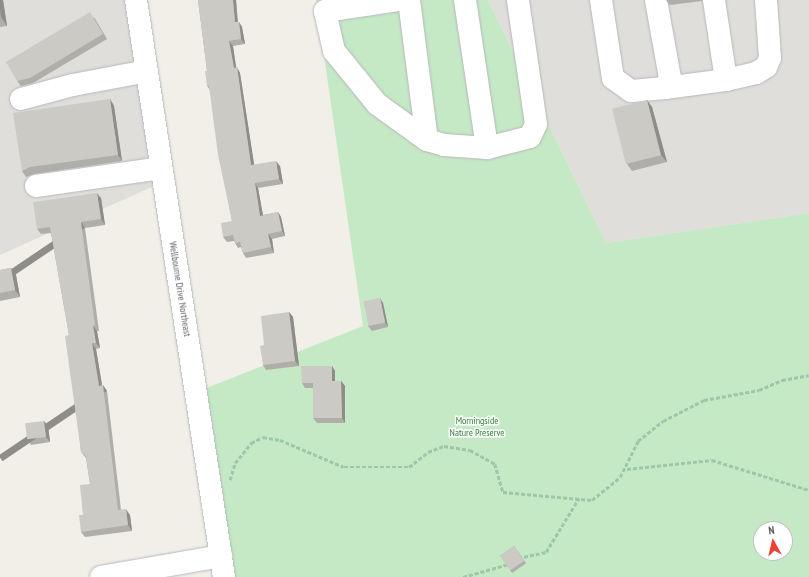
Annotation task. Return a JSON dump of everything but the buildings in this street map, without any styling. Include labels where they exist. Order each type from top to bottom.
[{"type":"street","name":"Wellbourne Drive Northeast","points":[[136,0],[224,577]]},
{"type":"street","points":[[398,0],[325,11],[334,51],[377,104],[428,140],[444,146],[486,148],[530,137],[536,124],[518,0]]},
{"type":"street","points":[[408,0],[428,140]]},
{"type":"street","points":[[465,0],[486,148]]},
{"type":"street","points":[[601,0],[613,78],[631,91],[726,80],[756,73],[766,67],[770,58],[766,0]]},
{"type":"street","points":[[656,0],[670,78],[665,88]]},
{"type":"street","points":[[714,0],[726,80]]},
{"type":"street","points":[[21,99],[73,85],[147,71]]},
{"type":"street","points":[[36,186],[161,168]]},
{"type":"street","points":[[101,577],[221,556]]},
{"type":"path","points":[[228,488],[235,463],[251,443],[263,437],[280,440],[344,467],[408,467],[428,452],[444,446],[470,450],[495,464],[503,492],[592,500],[620,477],[626,469],[638,441],[663,421],[704,400],[759,390],[782,380],[809,375]]},
{"type":"path","points":[[626,469],[712,460],[809,490]]},
{"type":"path","points":[[516,560],[546,552],[579,498]]},
{"type":"path","points":[[463,577],[511,562]]},
{"type":"shaded area","points":[[0,0],[131,0],[163,182],[0,255]]},
{"type":"shaded area","points":[[488,0],[809,0],[809,213],[606,243]]},
{"type":"green space","name":"Morningside Nature Preserve","points":[[316,0],[488,0],[606,243],[809,213],[809,577],[226,577],[199,391],[363,326]]}]
